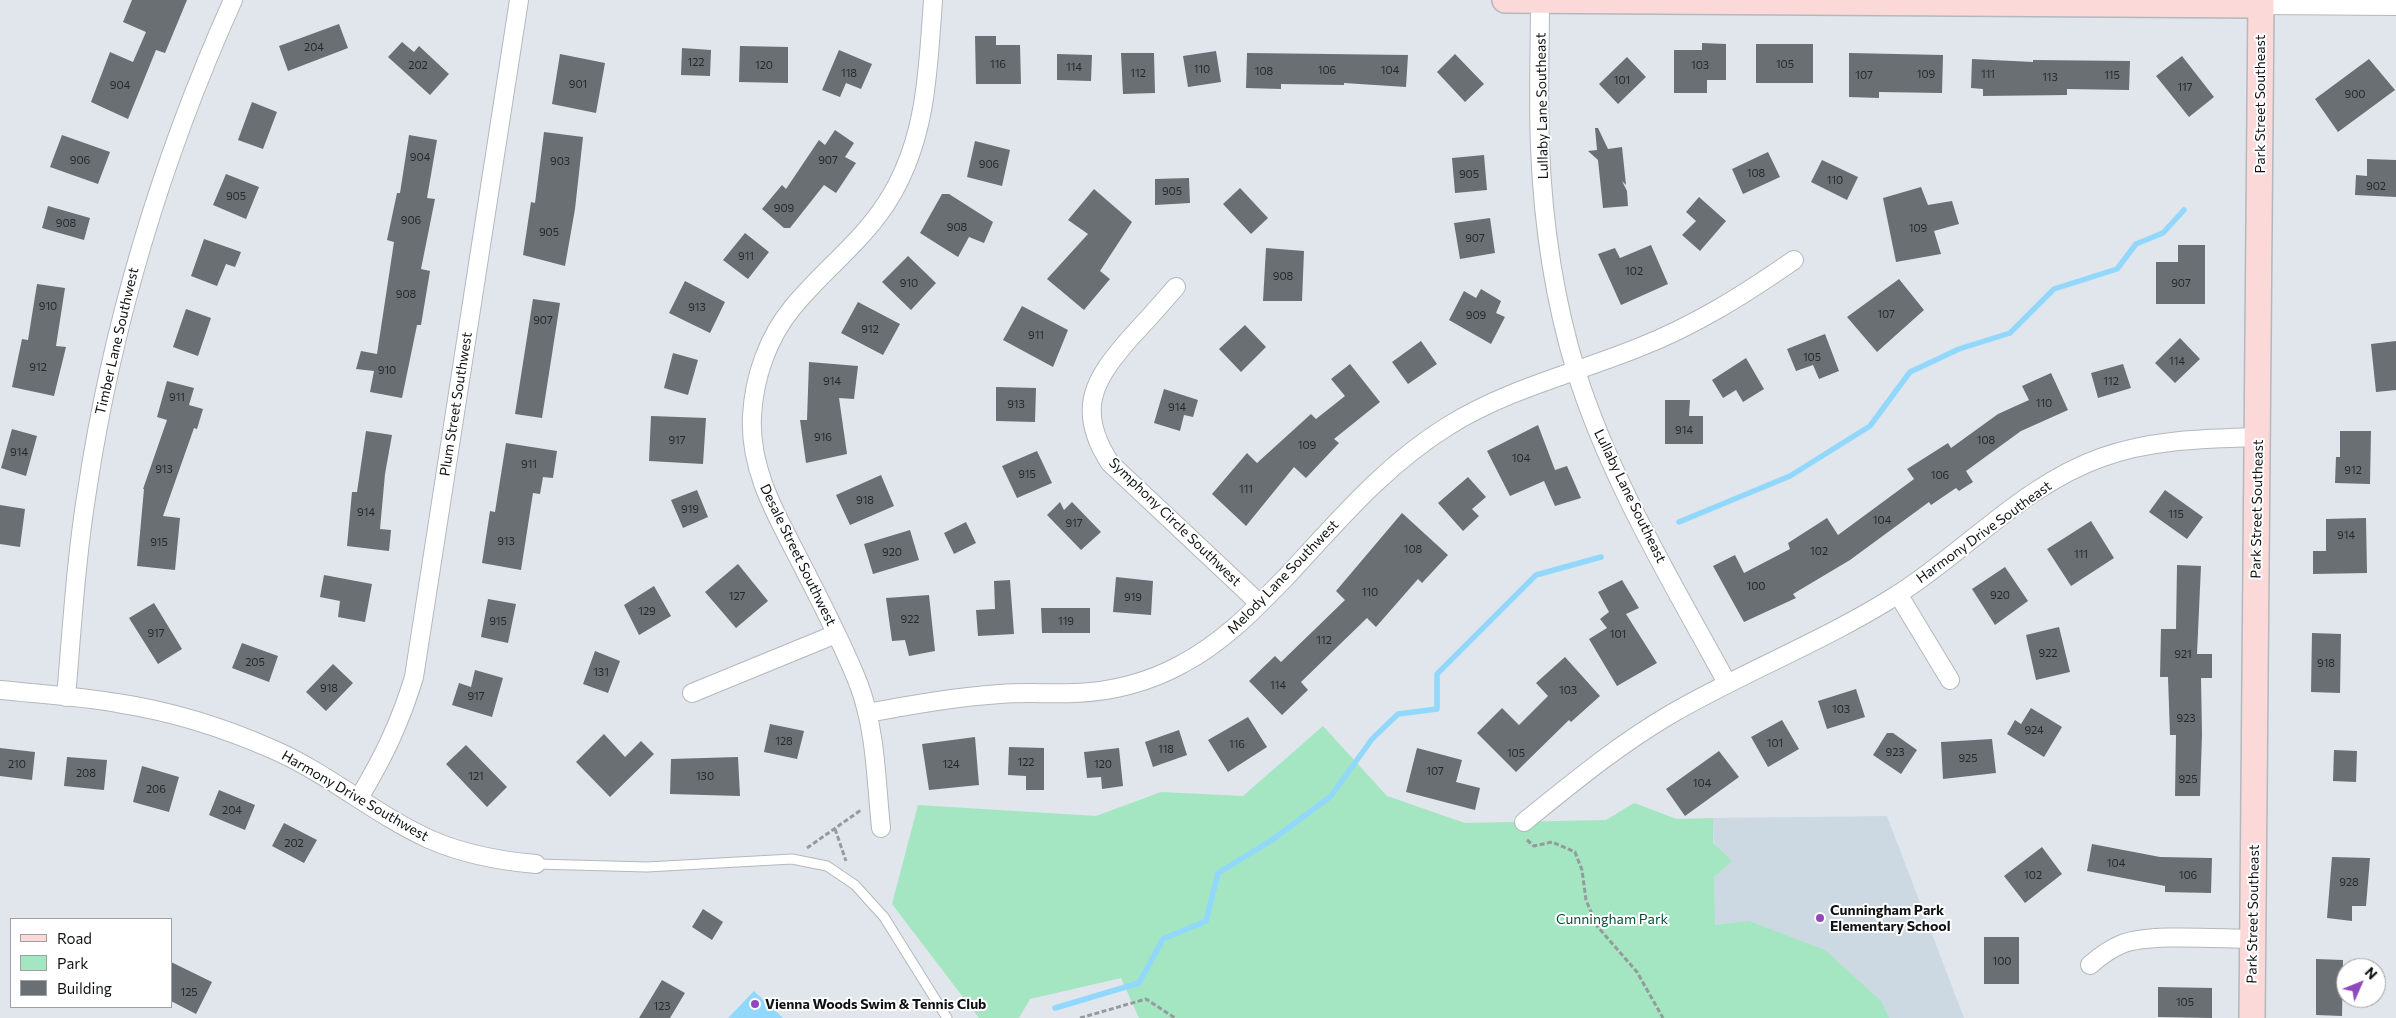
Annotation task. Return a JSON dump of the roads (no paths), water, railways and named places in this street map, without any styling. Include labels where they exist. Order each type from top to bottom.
[{"type":"main road","points":[[1504,0],[2261,3]]},
{"type":"main road","name":"Park Street Southeast","points":[[2252,1018],[2261,3]]},
{"type":"street","name":"Timber Lane Southwest","points":[[66,697],[75,586],[87,492],[102,402],[122,311],[141,242],[170,152],[205,64],[234,0]]},
{"type":"street","name":"Plum Street Southwest","points":[[359,798],[386,751],[403,715],[414,677],[519,0]]},
{"type":"street","name":"Desale Street Southwest","points":[[881,828],[874,744],[858,684],[836,634],[770,502],[760,477],[752,417],[756,386],[764,359],[784,320],[793,307],[872,224],[892,194],[909,161],[920,127],[926,96],[933,0]]},
{"type":"street","name":"Lullaby Lane Southeast","points":[[1540,0],[1540,148],[1545,209],[1554,276],[1576,371],[1598,433],[1620,482],[1727,684]]},
{"type":"street","points":[[2261,3],[2396,6]]},
{"type":"street","name":"Melody Lane Southwest","points":[[867,713],[935,701],[1001,694],[1086,692],[1112,689],[1147,680],[1181,665],[1214,645],[1260,604],[1376,480],[1410,452],[1448,426],[1490,402],[1534,384],[1576,371],[1642,346],[1694,323],[1744,295],[1794,260]]},
{"type":"street","name":"Symphony Circle Southwest","points":[[1176,287],[1102,373],[1094,391],[1092,411],[1094,430],[1100,446],[1110,463],[1260,604]]},
{"type":"street","name":"Harmony Drive Southeast","points":[[1727,684],[1898,594],[1935,570],[2032,493],[2066,473],[2136,447],[2171,441],[2258,437]]},
{"type":"street","points":[[1898,594],[1950,680]]},
{"type":"street","points":[[692,693],[836,634]]},
{"type":"street","points":[[1524,822],[1616,750],[1670,714],[1727,684]]},
{"type":"street","name":"Harmony Drive Southwest","points":[[0,690],[115,702],[171,713],[226,730],[274,750],[316,771],[399,824],[430,840],[467,853],[506,861],[536,864]]},
{"type":"street","points":[[2090,965],[2103,954],[2123,944],[2142,939],[2253,939]]},
{"type":"lane","points":[[536,864],[647,867],[792,859],[827,866],[855,885],[884,917],[947,1018]]},
{"type":"water","name":"Vienna Woods Swim & Tennis Club","points":[[754,991],[783,1018],[728,1018]]},
{"type":"waterway","points":[[1679,522],[1790,476],[1870,426],[1910,372],[1959,349],[2010,333],[2054,289],[2117,269],[2136,244],[2163,233],[2184,210]]},
{"type":"waterway","points":[[1055,1008],[1139,983],[1163,939],[1206,921],[1218,873],[1272,840],[1331,796],[1372,739],[1398,714],[1437,709],[1437,674],[1536,575],[1601,557]]},
{"type":"place","name":"Cunningham Park Elementary School","points":[[1820,918]]},
{"type":"place","name":"Vienna Woods Swim & Tennis Club","points":[[755,1004]]},
{"type":"park label","name":"Cunningham Park","points":[[1612,919]]}]
